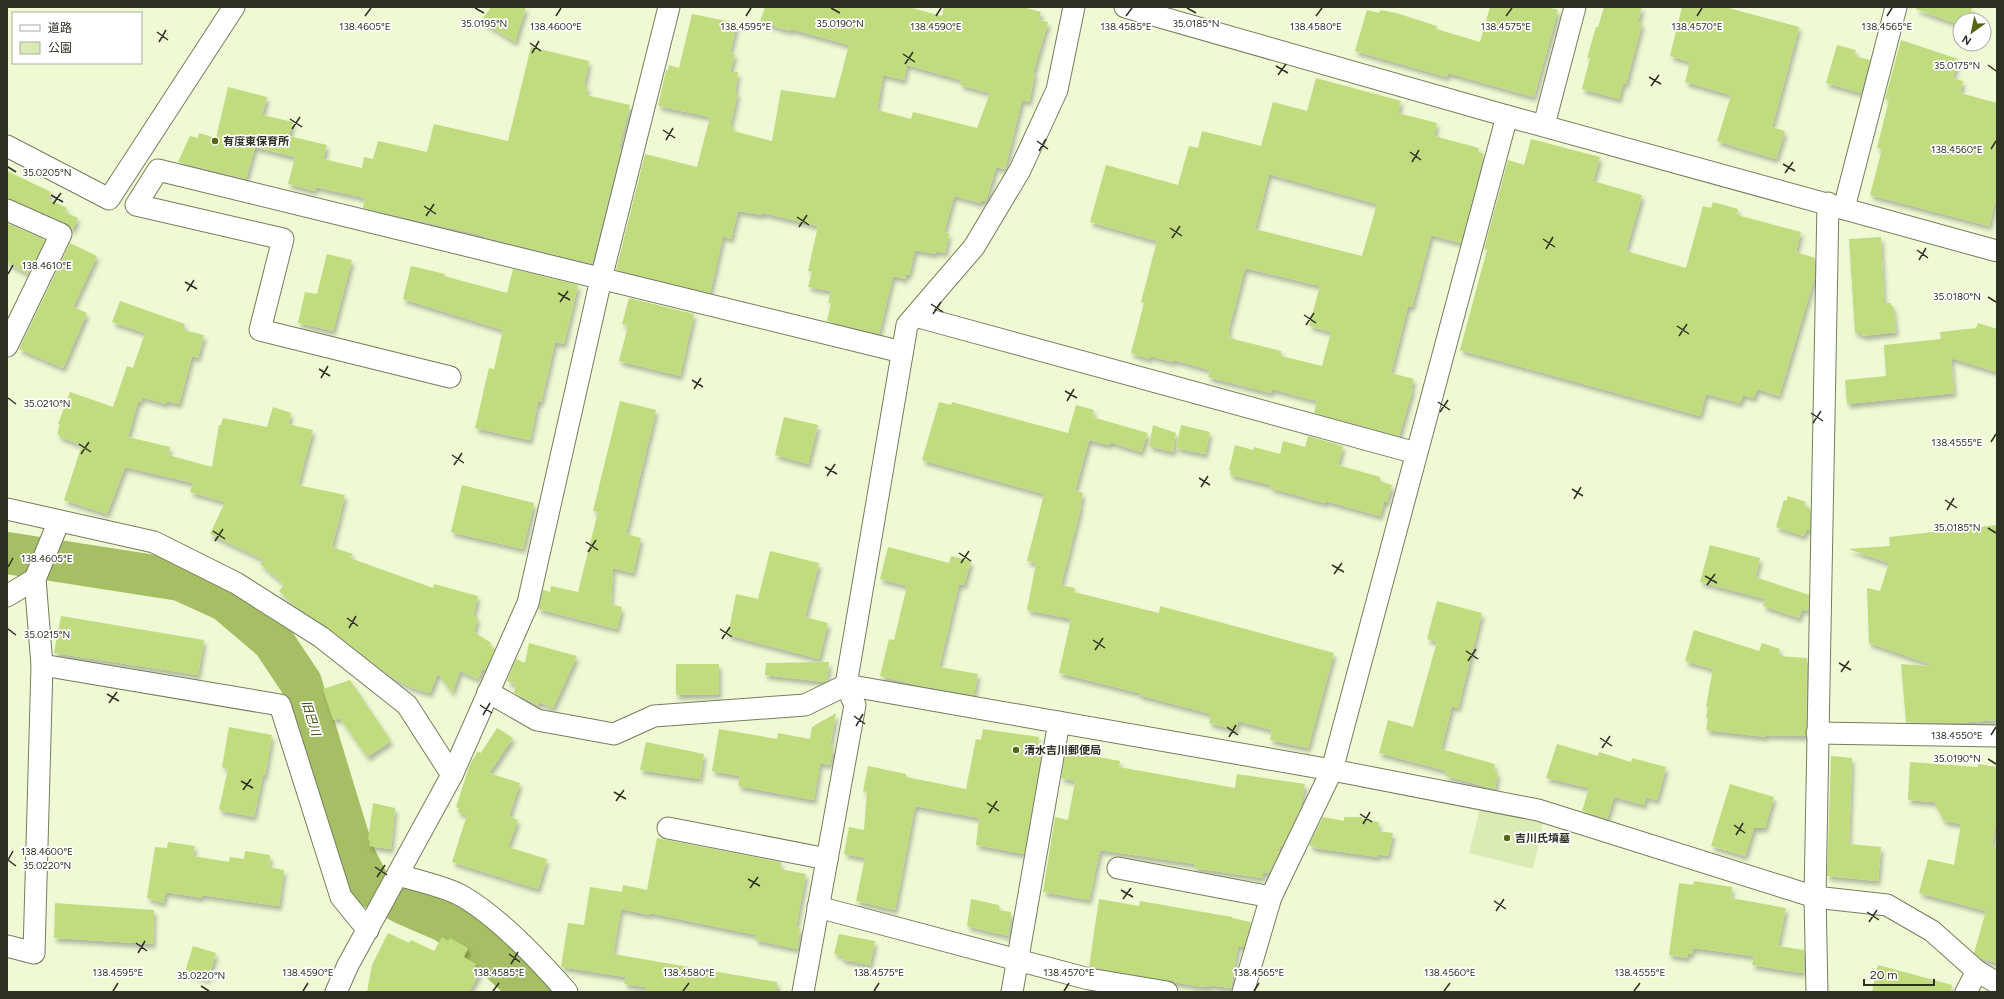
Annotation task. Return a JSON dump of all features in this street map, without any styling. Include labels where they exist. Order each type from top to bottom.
[{"type":"street","points":[[7,146],[109,199],[234,7]]},
{"type":"street","points":[[336,992],[348,965],[452,775],[528,603],[601,278],[669,7]]},
{"type":"street","points":[[803,992],[855,705],[846,686],[907,325],[974,247],[1020,170],[1056,90],[1074,7]]},
{"type":"street","points":[[1125,7],[1507,116],[1836,205],[1997,251]]},
{"type":"street","points":[[1544,125],[1575,7]]},
{"type":"street","points":[[1817,992],[1815,896],[1817,732],[1836,205],[1896,7]]},
{"type":"street","points":[[1243,992],[1271,896],[1332,770],[1507,116]]},
{"type":"street","points":[[450,377],[260,330],[283,238],[136,206],[158,170],[902,352]]},
{"type":"street","points":[[7,210],[61,234],[7,346]]},
{"type":"street","points":[[915,316],[1416,452]]},
{"type":"street","points":[[7,509],[154,542],[236,583],[321,637],[407,705],[452,775]]},
{"type":"street","points":[[7,946],[34,953],[42,666],[35,579],[59,521]]},
{"type":"street","points":[[7,596],[35,579]]},
{"type":"street","points":[[42,666],[280,705],[341,897],[368,930]]},
{"type":"street","points":[[488,692],[537,720],[614,734],[654,716],[805,705],[846,686],[1332,770],[1538,810],[1815,896],[1887,905],[1932,931],[1977,971],[1997,983]]},
{"type":"street","points":[[1012,992],[1059,722]]},
{"type":"street","points":[[1817,732],[1997,736]]},
{"type":"street","points":[[668,828],[827,859]]},
{"type":"street","points":[[1118,868],[1271,896]]},
{"type":"street","points":[[395,881],[461,895],[496,921],[550,972],[568,992]]},
{"type":"street","points":[[818,907],[1089,980],[1167,992]]},
{"type":"street","points":[[1966,992],[1977,971]]},
{"type":"green space","points":[[1480,808],[1543,823],[1533,869],[1469,853]]},
{"type":"building","points":[[491,7],[526,7],[515,42],[481,21]]},
{"type":"building","points":[[765,7],[908,7],[942,16],[944,7],[1023,7],[1041,12],[1039,20],[1048,22],[1033,73],[1035,73],[1029,102],[1022,100],[1005,169],[996,167],[986,201],[981,200],[981,203],[954,196],[944,232],[949,233],[945,253],[936,251],[935,254],[915,250],[909,275],[906,274],[905,279],[893,276],[879,334],[827,321],[831,303],[828,303],[831,291],[808,287],[812,272],[808,271],[818,226],[763,213],[762,215],[738,211],[731,239],[723,236],[710,293],[616,270],[645,154],[697,167],[710,117],[658,106],[666,70],[668,70],[669,65],[679,68],[692,14],[737,23],[730,53],[735,54],[730,72],[738,72],[735,93],[738,93],[730,126],[734,127],[733,131],[772,141],[781,90],[835,98],[849,45],[791,29],[790,31],[760,22]],"holes":[[[907,65],[961,80],[960,85],[990,93],[977,128],[913,112],[911,119],[877,110],[883,75],[904,80]]]},
{"type":"building","points":[[1490,7],[1547,7],[1558,10],[1534,97],[1448,73],[1447,77],[1355,51],[1367,10],[1379,13],[1380,10],[1396,13],[1437,26],[1436,29],[1480,42]]},
{"type":"building","points":[[1604,7],[1642,7],[1638,22],[1642,23],[1626,84],[1623,83],[1619,99],[1582,89],[1590,58],[1587,58],[1596,27],[1598,27]]},
{"type":"building","points":[[1682,7],[1725,7],[1799,27],[1772,127],[1785,131],[1776,159],[1717,141],[1731,95],[1685,82],[1690,62],[1670,56]]},
{"type":"building","points":[[1916,7],[1972,7],[1971,12],[1952,12],[1952,22],[1916,9]]},
{"type":"building","points":[[1901,40],[1958,59],[1953,78],[1963,81],[1960,93],[1997,103],[1997,194],[1989,226],[1870,195],[1882,149],[1877,148],[1889,100],[1885,99]]},
{"type":"building","points":[[1837,45],[1856,50],[1854,56],[1870,60],[1861,93],[1826,83]]},
{"type":"building","points":[[531,47],[589,61],[584,86],[588,87],[586,95],[630,105],[619,148],[621,149],[592,264],[484,237],[485,236],[363,208],[365,198],[316,187],[315,191],[288,184],[295,157],[255,147],[246,179],[178,162],[190,136],[198,138],[199,133],[216,138],[228,87],[267,97],[262,115],[293,122],[289,136],[327,145],[323,159],[362,168],[364,157],[373,159],[378,141],[427,152],[434,124],[508,141]]},
{"type":"building","points":[[1316,78],[1401,101],[1398,113],[1437,123],[1434,136],[1479,148],[1478,152],[1484,154],[1461,243],[1431,235],[1412,307],[1408,306],[1391,373],[1414,379],[1411,388],[1413,388],[1399,436],[1314,413],[1317,401],[1272,389],[1271,393],[1208,377],[1210,370],[1174,360],[1173,362],[1150,356],[1149,359],[1131,353],[1144,303],[1141,302],[1157,241],[1090,222],[1106,165],[1178,185],[1189,146],[1198,148],[1202,131],[1261,146],[1273,102],[1307,111]],"holes":[[[1269,174],[1377,204],[1362,256],[1255,229]],[[1245,268],[1320,286],[1309,326],[1331,332],[1322,366],[1281,356],[1281,351],[1229,338],[1230,333],[1228,332]]]},
{"type":"building","points":[[1531,139],[1600,157],[1593,181],[1642,195],[1626,251],[1686,268],[1703,206],[1711,208],[1713,202],[1738,209],[1737,215],[1801,232],[1796,252],[1815,258],[1815,276],[1779,396],[1757,389],[1754,398],[1743,395],[1740,403],[1706,394],[1700,416],[1460,350],[1487,250],[1484,249],[1508,160],[1524,165]]},
{"type":"building","points":[[7,171],[51,192],[48,199],[67,208],[65,212],[78,218],[72,231],[66,223],[7,198]]},
{"type":"building","points":[[9,224],[45,240],[28,274],[7,262],[7,227]]},
{"type":"building","points":[[1881,237],[1884,303],[1891,303],[1891,306],[1893,306],[1896,332],[1862,336],[1861,333],[1855,333],[1849,239]]},
{"type":"building","points":[[70,243],[97,256],[73,307],[87,313],[63,368],[19,349]]},
{"type":"building","points":[[327,254],[352,260],[333,331],[298,323],[305,292],[317,294]]},
{"type":"building","points":[[411,266],[445,274],[444,276],[507,293],[513,269],[578,285],[564,344],[555,342],[541,402],[538,402],[530,440],[475,428],[489,368],[494,369],[503,330],[403,299]]},
{"type":"building","points":[[629,298],[694,314],[680,376],[619,361],[628,326],[622,324]]},
{"type":"building","points":[[120,301],[185,324],[183,330],[204,335],[198,358],[192,356],[179,404],[167,401],[166,404],[142,397],[141,402],[138,401],[128,437],[170,447],[168,455],[212,467],[219,425],[221,425],[223,418],[267,427],[273,407],[291,413],[288,424],[313,430],[298,485],[345,495],[332,547],[353,554],[350,558],[433,588],[434,584],[478,596],[473,616],[478,617],[474,632],[491,643],[489,646],[495,649],[485,670],[482,669],[478,679],[460,671],[452,693],[438,673],[430,693],[412,688],[388,675],[328,628],[295,606],[279,591],[284,584],[260,564],[264,560],[210,534],[225,502],[190,492],[193,483],[125,467],[107,514],[64,500],[82,445],[60,437],[60,435],[57,434],[60,424],[58,424],[70,392],[113,407],[127,366],[133,368],[145,333],[112,322]]},
{"type":"building","points":[[1978,323],[1997,329],[1997,372],[1951,358],[1954,393],[1847,404],[1845,380],[1886,376],[1884,345],[1941,339],[1940,332],[1976,328]]},
{"type":"building","points":[[620,401],[656,410],[626,534],[641,538],[633,573],[613,568],[611,604],[622,607],[617,629],[538,609],[543,590],[550,592],[551,586],[578,592],[598,512],[593,511]]},
{"type":"building","points":[[939,402],[951,405],[952,402],[1068,433],[1076,405],[1094,410],[1092,417],[1148,433],[1141,452],[1110,442],[1109,445],[1089,440],[1075,491],[1083,493],[1081,506],[1061,585],[1075,588],[1074,592],[1159,613],[1160,606],[1334,653],[1308,748],[1270,740],[1272,730],[1238,721],[1236,730],[1209,723],[1211,714],[1139,695],[1139,693],[1059,673],[1071,619],[1027,610],[1036,563],[1027,561],[1044,494],[922,460]]},
{"type":"building","points":[[784,417],[818,425],[808,464],[775,455]]},
{"type":"building","points":[[1153,425],[1176,433],[1173,452],[1149,446]]},
{"type":"building","points":[[1181,425],[1210,432],[1205,454],[1176,448]]},
{"type":"building","points":[[1308,436],[1343,446],[1338,465],[1380,477],[1380,481],[1392,485],[1387,502],[1384,502],[1380,516],[1326,501],[1325,503],[1270,488],[1271,485],[1230,475],[1231,471],[1229,470],[1235,445],[1253,450],[1254,447],[1280,454],[1283,441],[1305,447]]},
{"type":"building","points":[[462,485],[534,503],[523,549],[451,532]]},
{"type":"building","points":[[1788,496],[1806,502],[1805,506],[1810,508],[1810,530],[1806,530],[1804,536],[1776,527],[1784,500],[1786,501]]},
{"type":"building","points":[[1997,525],[1997,720],[1954,723],[1906,722],[1901,664],[1929,666],[1930,664],[1869,643],[1867,588],[1880,591],[1889,563],[1848,549],[1890,546],[1889,537]]},
{"type":"building","points":[[1710,545],[1760,558],[1755,577],[1809,595],[1808,611],[1802,609],[1799,618],[1763,606],[1765,599],[1700,582]]},
{"type":"building","points":[[888,547],[949,563],[951,556],[971,561],[964,585],[959,584],[939,667],[978,674],[974,695],[921,686],[880,676],[889,639],[894,640],[907,586],[880,579]]},
{"type":"building","points":[[770,551],[819,563],[805,617],[828,623],[819,659],[728,635],[736,594],[758,599]]},
{"type":"building","points":[[1437,601],[1482,613],[1458,708],[1452,706],[1441,749],[1495,764],[1494,771],[1498,773],[1495,789],[1446,776],[1447,771],[1379,753],[1388,720],[1413,727],[1437,642],[1427,639]]},
{"type":"building","points":[[61,616],[204,640],[198,675],[54,653]]},
{"type":"building","points":[[1694,630],[1759,651],[1762,643],[1780,649],[1778,656],[1807,658],[1806,736],[1766,735],[1766,737],[1706,730],[1708,707],[1706,707],[1713,669],[1685,661]]},
{"type":"building","points":[[529,643],[577,656],[553,708],[539,702],[538,705],[514,693],[516,685],[507,681],[516,659],[525,663]]},
{"type":"building","points":[[829,662],[827,681],[825,682],[765,675],[766,663]]},
{"type":"building","points":[[676,664],[719,664],[719,694],[676,695]]},
{"type":"building","points":[[350,680],[391,741],[367,757],[340,718],[333,720],[323,689]]},
{"type":"building","points":[[836,713],[830,747],[833,748],[830,765],[820,763],[814,800],[738,786],[740,776],[712,771],[719,729],[777,739],[778,733],[810,739],[812,727]]},
{"type":"building","points":[[229,727],[272,735],[265,775],[263,775],[254,817],[219,810],[228,769],[222,767]]},
{"type":"building","points":[[497,728],[513,738],[489,773],[520,783],[509,816],[518,820],[508,847],[547,859],[538,889],[452,862],[467,815],[458,812],[459,808],[456,807],[470,764],[478,751],[481,753]]},
{"type":"building","points":[[983,729],[1039,737],[1038,745],[1043,746],[1024,854],[976,845],[979,818],[915,806],[895,910],[856,901],[865,858],[844,854],[849,827],[864,830],[867,792],[863,791],[868,766],[906,774],[906,777],[966,789],[976,739],[981,740]]},
{"type":"building","points":[[646,742],[704,754],[700,779],[640,770]]},
{"type":"building","points":[[1557,744],[1598,756],[1599,752],[1631,762],[1632,758],[1666,767],[1657,800],[1646,797],[1644,805],[1614,797],[1607,819],[1582,811],[1589,788],[1546,778]]},
{"type":"building","points":[[1066,751],[1120,761],[1119,767],[1235,788],[1237,774],[1305,784],[1301,807],[1282,847],[1280,846],[1269,873],[1263,872],[1263,878],[1194,868],[1195,864],[1100,850],[1089,900],[1043,892],[1055,817],[1068,820],[1075,781],[1061,778]]},
{"type":"building","points":[[1831,756],[1852,758],[1849,844],[1881,847],[1878,881],[1827,876]]},
{"type":"building","points":[[1910,762],[1978,767],[1978,764],[1997,767],[1997,815],[1992,846],[1997,847],[1997,963],[1980,958],[1974,953],[1986,911],[1919,893],[1928,859],[1954,865],[1961,824],[1944,821],[1934,802],[1908,800]]},
{"type":"building","points":[[1730,784],[1774,797],[1765,828],[1754,828],[1745,856],[1711,846]]},
{"type":"building","points":[[373,803],[395,808],[391,849],[369,846],[370,841],[368,840]]},
{"type":"building","points":[[1323,817],[1344,821],[1344,817],[1362,817],[1362,819],[1379,822],[1378,831],[1393,833],[1388,856],[1378,854],[1378,857],[1315,848],[1309,845]]},
{"type":"building","points":[[657,838],[781,862],[780,869],[806,874],[796,927],[800,928],[797,949],[755,940],[756,935],[650,913],[650,915],[621,909],[613,954],[777,982],[777,992],[645,992],[645,987],[624,984],[626,977],[561,967],[568,923],[584,925],[590,887],[622,892],[623,885],[647,890]]},
{"type":"building","points":[[168,842],[195,846],[193,856],[229,862],[230,857],[244,859],[245,851],[270,855],[269,867],[284,870],[279,906],[202,895],[202,898],[166,892],[163,903],[147,898],[155,847],[167,848]]},
{"type":"building","points":[[1694,881],[1732,887],[1731,898],[1786,908],[1778,946],[1804,950],[1803,973],[1752,965],[1754,956],[1693,948],[1692,954],[1688,953],[1687,958],[1669,955],[1679,883],[1693,885]]},
{"type":"building","points":[[971,899],[999,905],[999,910],[1011,912],[1008,936],[967,926]]},
{"type":"building","points":[[1099,899],[1139,906],[1140,901],[1232,917],[1251,922],[1244,947],[1238,946],[1231,988],[1209,985],[1209,987],[1197,986],[1089,967]]},
{"type":"building","points":[[55,903],[154,910],[153,944],[54,938]]},
{"type":"building","points":[[388,933],[409,943],[411,940],[434,951],[442,937],[448,941],[450,938],[468,948],[464,957],[476,964],[474,968],[480,972],[469,992],[367,992],[372,965]]},
{"type":"building","points":[[839,934],[875,941],[870,965],[841,959],[842,956],[834,954]]},
{"type":"building","points":[[193,946],[216,953],[208,979],[185,972]]},
{"type":"building","points":[[1878,965],[1952,985],[1951,992],[1872,992]]},
{"type":"waterway","name":"旧巴川","points":[[7,553],[180,580],[226,601],[273,641],[301,683],[353,853],[370,886],[407,905],[444,921],[482,945],[533,992]]},
{"type":"place","name":"有度東保育所","points":[[215,141]]},
{"type":"place","name":"清水吉川郵便局","points":[[1016,750]]},
{"type":"place","name":"吉川氏墳墓","points":[[1507,838]]}]
